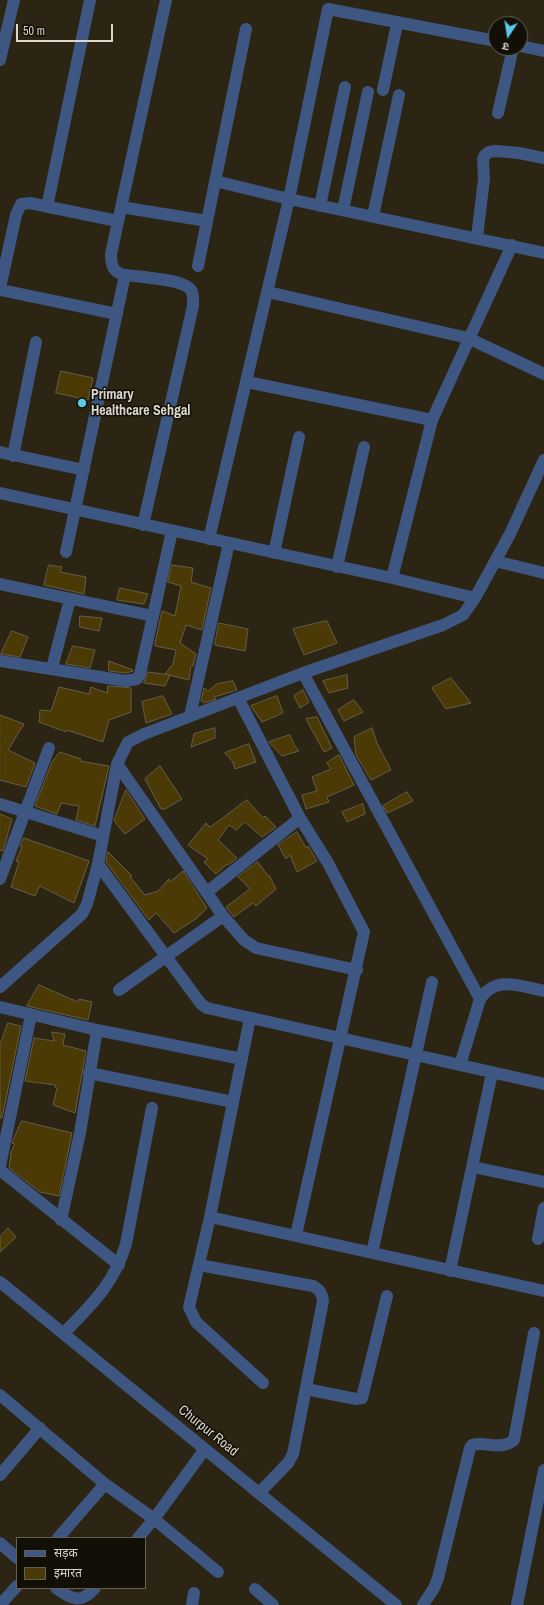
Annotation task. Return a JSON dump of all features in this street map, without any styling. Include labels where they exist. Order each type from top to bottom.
[{"type":"street","points":[[0,60],[14,0]]},
{"type":"street","points":[[47,207],[90,0]]},
{"type":"street","points":[[143,525],[193,306],[193,296],[191,291],[181,284],[119,274],[111,264],[117,221],[166,0]]},
{"type":"street","points":[[209,539],[289,199],[328,9],[397,24],[488,40]]},
{"type":"street","points":[[383,90],[397,24]]},
{"type":"street","points":[[198,266],[246,29]]},
{"type":"street","points":[[528,48],[544,51]]},
{"type":"street","points":[[498,113],[511,56]]},
{"type":"street","points":[[320,206],[345,87]]},
{"type":"street","points":[[343,210],[368,92]]},
{"type":"street","points":[[373,216],[399,95]]},
{"type":"street","points":[[478,237],[484,179],[483,159],[485,155],[489,152],[496,151],[519,153],[544,158]]},
{"type":"street","points":[[215,181],[320,206],[478,237],[544,253]]},
{"type":"street","points":[[116,314],[0,289],[18,207],[24,202],[117,221]]},
{"type":"street","points":[[121,207],[207,221]]},
{"type":"street","points":[[392,578],[432,420],[468,338],[512,245]]},
{"type":"street","points":[[66,552],[125,275]]},
{"type":"street","points":[[268,292],[468,338],[544,374]]},
{"type":"street","points":[[13,456],[36,342]]},
{"type":"street","points":[[247,382],[432,420]]},
{"type":"street","points":[[274,553],[299,437]]},
{"type":"street","points":[[337,567],[364,447]]},
{"type":"street","points":[[0,452],[84,470]]},
{"type":"street","points":[[2,982],[82,914],[87,904],[98,864],[117,764],[124,748],[134,738],[303,673],[449,622],[462,615],[475,598],[495,561],[544,460]]},
{"type":"street","points":[[0,493],[172,532],[392,578],[475,598]]},
{"type":"street","points":[[0,661],[132,681],[140,674],[172,532]]},
{"type":"street","points":[[190,716],[229,544]]},
{"type":"street","points":[[495,561],[544,573]]},
{"type":"street","points":[[0,584],[153,616]]},
{"type":"street","points":[[52,668],[70,599]]},
{"type":"street","points":[[303,673],[480,999]]},
{"type":"street","points":[[238,698],[300,818],[328,863],[364,928],[364,938],[357,970],[296,1235]]},
{"type":"street","points":[[0,879],[49,748]]},
{"type":"street","points":[[117,764],[223,916],[244,940],[256,948],[357,970]]},
{"type":"street","points":[[0,804],[103,836]]},
{"type":"street","points":[[207,892],[300,818]]},
{"type":"street","points":[[98,864],[204,1007],[544,1084]]},
{"type":"street","points":[[119,990],[223,916]]},
{"type":"street","points":[[372,1253],[432,982]]},
{"type":"street","points":[[460,1065],[480,999],[486,990],[499,984],[512,984],[544,991]]},
{"type":"street","points":[[0,1007],[97,1030],[242,1059]]},
{"type":"street","points":[[0,1166],[31,1015]]},
{"type":"street","points":[[250,1018],[210,1216],[189,1307],[196,1322],[263,1383]]},
{"type":"street","points":[[61,1220],[80,1133],[97,1030]]},
{"type":"street","points":[[90,1073],[233,1102]]},
{"type":"street","points":[[450,1271],[474,1166],[492,1073]]},
{"type":"street","points":[[64,1333],[104,1291],[119,1265],[126,1244],[152,1108]]},
{"type":"street","points":[[474,1166],[544,1182]]},
{"type":"street","points":[[0,1170],[119,1265]]},
{"type":"street","points":[[538,1239],[544,1208]]},
{"type":"street","points":[[210,1216],[544,1291]]},
{"type":"street","points":[[199,1265],[313,1286],[320,1290],[323,1301],[291,1458],[260,1492]]},
{"type":"street","name":"Churpur Road","points":[[0,1282],[260,1492],[392,1604]]},
{"type":"street","points":[[306,1389],[356,1399],[362,1398],[387,1296]]},
{"type":"street","points":[[423,1605],[434,1588],[438,1578],[472,1445],[503,1446],[514,1440],[534,1333]]},
{"type":"street","points":[[0,1395],[105,1484],[154,1519],[218,1572]]},
{"type":"street","points":[[0,1475],[40,1428]]},
{"type":"street","points":[[139,1537],[206,1449]]},
{"type":"street","points":[[517,1605],[544,1470]]},
{"type":"street","points":[[59,1537],[105,1484]]},
{"type":"street","points":[[0,1543],[16,1557]]},
{"type":"street","points":[[0,1605],[16,1587]]},
{"type":"street","points":[[57,1589],[67,1596],[79,1599],[85,1598],[94,1589]]},
{"type":"street","points":[[255,1589],[273,1605]]},
{"type":"building","points":[[61,371],[93,378],[88,400],[56,393]]},
{"type":"building","points":[[49,565],[62,567],[60,572],[86,577],[84,594],[44,585]]},
{"type":"building","points":[[172,565],[193,568],[191,582],[211,588],[202,630],[186,625],[180,643],[196,654],[193,666],[191,666],[189,680],[165,674],[173,664],[176,650],[155,646],[162,611],[175,616],[181,586],[168,582]]},
{"type":"building","points":[[120,588],[148,594],[144,604],[117,600]]},
{"type":"building","points":[[80,616],[102,618],[99,631],[80,627]]},
{"type":"building","points":[[327,621],[337,643],[304,655],[293,629]]},
{"type":"building","points":[[219,623],[248,629],[245,651],[215,645]]},
{"type":"building","points":[[12,631],[28,637],[20,657],[1,654]]},
{"type":"building","points":[[73,646],[95,650],[90,668],[66,664]]},
{"type":"building","points":[[109,661],[133,671],[126,673],[109,671]]},
{"type":"building","points":[[148,672],[170,675],[165,686],[144,683]]},
{"type":"building","points":[[347,675],[348,688],[329,693],[323,681]]},
{"type":"building","points":[[451,678],[471,703],[446,709],[432,688]]},
{"type":"building","points":[[233,681],[237,690],[214,697],[216,699],[204,703],[201,701],[204,688],[208,691],[217,684]]},
{"type":"building","points":[[108,686],[131,688],[131,712],[109,720],[103,742],[67,730],[66,732],[39,722],[40,710],[51,711],[59,687],[89,694],[91,687],[107,693]]},
{"type":"building","points":[[303,690],[309,702],[300,708],[294,696]]},
{"type":"building","points":[[163,696],[172,714],[146,723],[142,702]]},
{"type":"building","points":[[277,696],[283,713],[262,722],[251,706]]},
{"type":"building","points":[[354,700],[363,712],[344,721],[338,710]]},
{"type":"building","points":[[0,715],[24,724],[8,750],[35,763],[26,787],[0,780]]},
{"type":"building","points":[[317,717],[332,748],[324,752],[306,719]]},
{"type":"building","points":[[215,728],[215,738],[191,747],[194,734]]},
{"type":"building","points":[[372,728],[377,743],[391,770],[371,780],[356,755],[354,737]]},
{"type":"building","points":[[290,735],[294,745],[299,751],[282,756],[269,742]]},
{"type":"building","points":[[249,744],[256,762],[235,769],[233,762],[225,753]]},
{"type":"building","points":[[60,752],[81,759],[80,761],[109,766],[95,826],[76,820],[79,806],[61,803],[57,814],[35,806],[52,762]]},
{"type":"building","points":[[339,755],[354,785],[327,797],[329,802],[306,809],[302,795],[317,791],[312,777],[331,769],[327,763]]},
{"type":"building","points":[[160,766],[182,799],[165,809],[161,809],[145,779]]},
{"type":"building","points":[[126,790],[145,819],[125,834],[114,821]]},
{"type":"building","points":[[407,792],[413,801],[387,813],[383,806]]},
{"type":"building","points":[[247,800],[263,818],[265,816],[276,827],[262,837],[245,822],[236,830],[229,825],[218,840],[237,858],[228,865],[227,864],[216,874],[204,862],[208,859],[188,845],[206,823],[210,827]]},
{"type":"building","points":[[363,804],[365,814],[347,822],[342,812]]},
{"type":"building","points":[[0,814],[12,819],[3,851],[0,850]]},
{"type":"building","points":[[297,832],[306,848],[308,846],[317,861],[297,872],[290,855],[286,859],[278,845]]},
{"type":"building","points":[[24,838],[89,861],[74,903],[40,886],[35,896],[11,887],[19,862],[16,861]]},
{"type":"building","points":[[108,852],[132,876],[130,877],[145,895],[158,891],[169,879],[170,882],[183,871],[207,908],[197,918],[174,933],[156,913],[149,920],[106,862]]},
{"type":"building","points":[[258,862],[268,876],[269,875],[276,889],[256,906],[253,903],[234,917],[226,907],[250,889],[238,877]]},
{"type":"building","points":[[39,985],[78,1002],[79,999],[92,1002],[88,1020],[27,1006]]},
{"type":"building","points":[[8,1023],[21,1026],[2,1118],[0,1118],[0,1045]]},
{"type":"building","points":[[52,1032],[65,1034],[63,1045],[86,1051],[75,1113],[53,1105],[57,1088],[55,1085],[25,1081],[34,1038],[54,1041]]},
{"type":"building","points":[[22,1121],[72,1133],[59,1196],[40,1192],[9,1168],[11,1152],[15,1144],[12,1143]]},
{"type":"building","points":[[8,1228],[16,1237],[0,1252],[0,1237]]},
{"type":"place","name":"Primary Healthcare Sehgal","points":[[82,403]]}]
